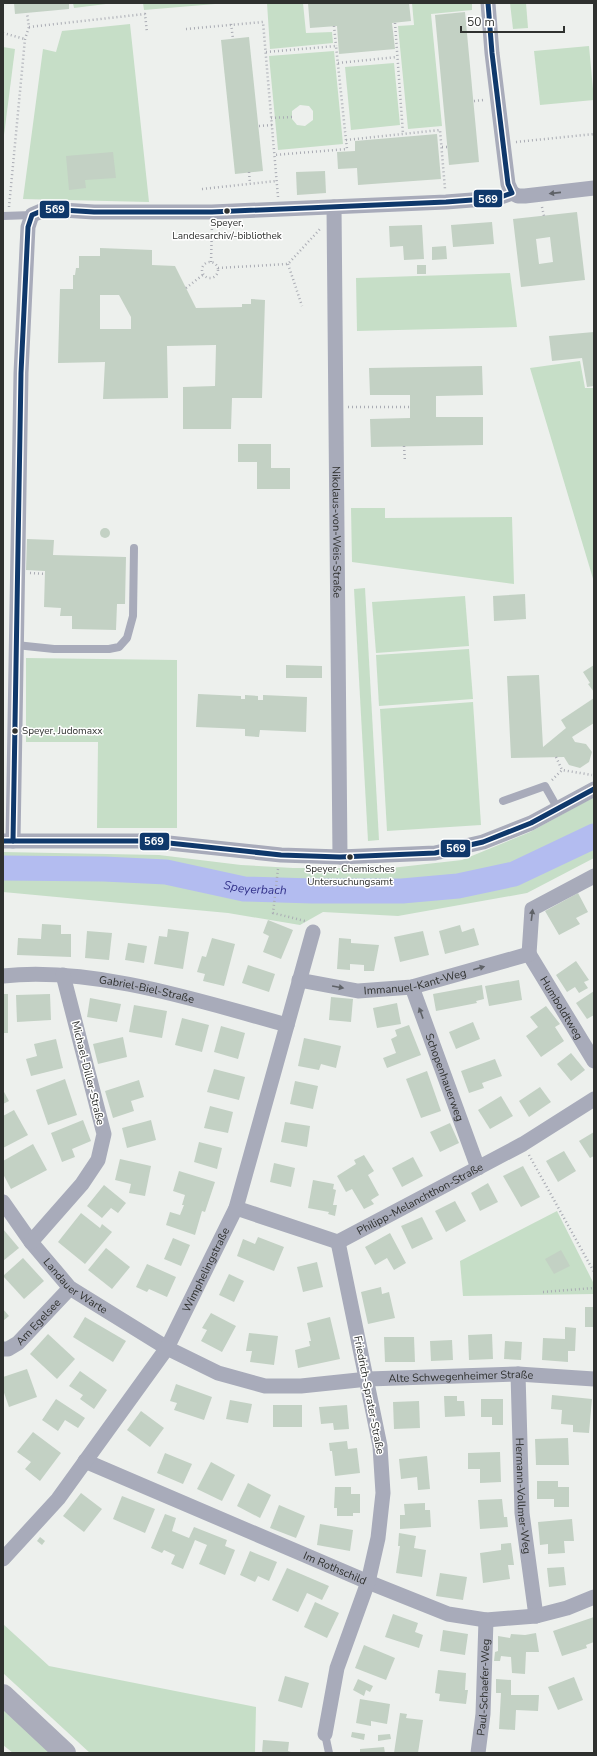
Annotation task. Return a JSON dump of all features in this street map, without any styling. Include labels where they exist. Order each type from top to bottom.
[{"type":"main road","points":[[3,1695],[65,1753]]},
{"type":"street","points":[[488,3],[492,53],[508,184],[512,193],[518,196],[525,196],[594,188]]},
{"type":"street","points":[[512,193],[498,198],[334,212],[279,209],[212,212],[94,212],[46,209],[32,215],[28,227],[21,373],[16,645],[8,841],[150,841],[281,855],[340,857],[434,853],[483,842],[524,826],[594,789]]},
{"type":"street","name":"Nikolaus-von-Weis-Straße","points":[[334,212],[340,857]]},
{"type":"street","points":[[529,954],[532,909],[594,876]]},
{"type":"street","name":"Wimphelingstraße","points":[[3,1559],[58,1499],[167,1348],[236,1208],[313,932]]},
{"type":"street","name":"Immanuel-Kant-Weg","points":[[299,980],[358,991],[412,987],[529,954]]},
{"type":"street","name":"Humboldtweg","points":[[529,954],[594,1061]]},
{"type":"street","name":"Gabriel-Biel-Straße","points":[[3,976],[63,975],[122,983],[287,1025]]},
{"type":"street","name":"Michael-Diller-Straße","points":[[30,1242],[82,1184],[98,1160],[104,1134],[63,975]]},
{"type":"street","name":"Schopenhauerweg","points":[[412,987],[478,1168]]},
{"type":"street","name":"Philipp-Melanchthon-Straße","points":[[338,1242],[523,1144],[594,1099]]},
{"type":"street","name":"Landauer Warte","points":[[3,1202],[30,1242],[70,1288],[167,1348]]},
{"type":"street","points":[[236,1208],[338,1242]]},
{"type":"street","name":"Friedrich-Sprater-Straße","points":[[325,1734],[337,1668],[368,1582],[378,1538],[383,1493],[380,1446],[368,1379],[338,1242]]},
{"type":"street","name":"Am Egelsee","points":[[3,1350],[8,1349],[18,1343],[70,1288]]},
{"type":"street","name":"Alte Schwegenheimer Straße","points":[[167,1348],[218,1373],[265,1386],[301,1386],[368,1379],[518,1374],[594,1379]]},
{"type":"street","name":"Hermann-Vollmer-Weg","points":[[518,1374],[522,1513],[536,1616]]},
{"type":"street","name":"Im Rothschild","points":[[85,1462],[368,1582],[448,1614],[486,1620],[536,1616],[567,1608],[594,1597]]},
{"type":"street","name":"Paul-Schaefer-Weg","points":[[478,1753],[483,1714],[486,1620]]},
{"type":"lane","points":[[5,216],[32,215]]},
{"type":"lane","points":[[16,645],[54,649],[109,649],[119,647],[127,638],[133,616],[134,548]]},
{"type":"lane","points":[[503,801],[545,786],[558,809]]},
{"type":"lane","points":[[325,1734],[329,1753]]},
{"type":"path","points":[[5,216],[25,39],[29,27],[27,12]]},
{"type":"path","points":[[29,27],[144,14],[147,33]]},
{"type":"path","points":[[186,29],[263,22],[279,209]]},
{"type":"path","points":[[395,23],[403,134]]},
{"type":"path","points":[[231,24],[233,39]]},
{"type":"path","points":[[274,155],[347,148],[334,26]]},
{"type":"path","points":[[4,34],[25,39]]},
{"type":"path","points":[[266,52],[336,46]]},
{"type":"path","points":[[338,62],[397,57]]},
{"type":"path","points":[[271,118],[292,116]]},
{"type":"path","points":[[259,126],[272,125]]},
{"type":"path","points":[[346,140],[440,130],[446,202]]},
{"type":"path","points":[[504,143],[594,134]]},
{"type":"path","points":[[442,147],[448,146]]},
{"type":"path","points":[[249,172],[250,184]]},
{"type":"path","points":[[202,189],[276,181]]},
{"type":"path","points":[[211,262],[212,212]]},
{"type":"path","points":[[218,268],[288,264],[334,212]]},
{"type":"path","points":[[211,262],[218,268]]},
{"type":"path","points":[[204,274],[204,265],[211,262]]},
{"type":"path","points":[[288,264],[302,306]]},
{"type":"path","points":[[204,274],[210,278],[214,277],[218,268]]},
{"type":"path","points":[[186,288],[204,274]]},
{"type":"path","points":[[336,407],[410,407]]},
{"type":"path","points":[[404,446],[405,462]]},
{"type":"path","points":[[556,757],[562,770]]},
{"type":"path","points":[[562,770],[591,774],[594,778]]},
{"type":"path","points":[[545,786],[562,770]]},
{"type":"path","points":[[278,871],[273,912],[315,923],[313,932]]},
{"type":"path","points":[[523,1144],[594,1272]]},
{"type":"path","points":[[543,1292],[594,1288]]},
{"type":"green space","points":[[73,3],[114,3],[74,8]]},
{"type":"green space","points":[[143,3],[227,3],[144,10]]},
{"type":"green space","points":[[267,3],[303,3],[306,33],[332,32],[333,43],[270,49]]},
{"type":"green space","points":[[412,3],[472,3],[472,10],[431,14],[442,126],[408,129],[398,26],[414,25]]},
{"type":"green space","points":[[510,3],[526,3],[528,28],[513,29]]},
{"type":"green space","points":[[130,24],[149,202],[23,199],[43,49],[56,52],[62,31]]},
{"type":"green space","points":[[589,46],[594,100],[540,105],[534,51]]},
{"type":"green space","points":[[3,47],[15,49],[3,143]]},
{"type":"green space","points":[[334,51],[343,144],[278,150],[269,56]],"holes":[[[300,105],[309,106],[313,111],[313,120],[305,126],[297,125],[292,119],[292,111]]]},
{"type":"green space","points":[[394,63],[400,125],[351,130],[345,67]]},
{"type":"green space","points":[[510,273],[517,327],[357,331],[356,278]]},
{"type":"green space","points":[[580,361],[585,388],[594,388],[594,582],[530,368]]},
{"type":"green space","points":[[351,508],[385,508],[385,518],[512,517],[514,584],[352,562]]},
{"type":"green space","points":[[365,588],[379,840],[368,841],[354,589]]},
{"type":"green space","points":[[465,596],[469,646],[376,653],[372,602]]},
{"type":"green space","points":[[469,649],[473,699],[379,706],[376,655]]},
{"type":"green space","points":[[26,658],[177,660],[177,828],[97,828],[98,742],[26,742]]},
{"type":"green space","points":[[473,702],[481,825],[387,831],[380,709]]},
{"type":"green space","points":[[594,797],[594,858],[527,893],[398,916],[323,912],[300,925],[228,913],[3,892],[3,852],[159,855],[241,865],[293,868],[391,868],[462,860],[530,832]]},
{"type":"green space","points":[[557,1211],[594,1284],[594,1294],[463,1296],[460,1261]]},
{"type":"green space","points":[[3,1624],[49,1666],[256,1707],[255,1753],[90,1753],[3,1673]]},
{"type":"green space","points":[[3,1703],[56,1753],[13,1753],[3,1745]]},
{"type":"building","points":[[14,3],[69,3],[69,9],[15,14]]},
{"type":"building","points":[[308,3],[409,3],[411,21],[392,23],[395,49],[339,54],[337,26],[310,28]]},
{"type":"building","points":[[465,12],[479,162],[449,165],[435,15]]},
{"type":"building","points":[[249,37],[263,171],[235,174],[221,40]]},
{"type":"building","points":[[437,134],[441,179],[358,185],[357,168],[338,169],[337,152],[355,151],[355,141]]},
{"type":"building","points":[[113,152],[116,178],[85,180],[86,188],[69,190],[66,156]]},
{"type":"building","points":[[325,171],[326,193],[297,195],[296,172]]},
{"type":"building","points":[[577,212],[585,280],[521,287],[513,219]],"holes":[[[550,237],[553,262],[539,264],[536,239]]]},
{"type":"building","points":[[492,222],[494,244],[453,247],[451,225]]},
{"type":"building","points":[[422,225],[424,259],[404,260],[403,246],[390,247],[389,226]]},
{"type":"building","points":[[446,246],[447,259],[432,260],[432,247]]},
{"type":"building","points":[[100,248],[152,250],[152,265],[175,266],[196,308],[242,307],[242,304],[251,304],[251,299],[265,300],[262,398],[232,398],[231,429],[183,429],[183,387],[215,386],[216,345],[167,346],[168,398],[103,399],[105,362],[58,363],[60,289],[73,289],[73,275],[75,275],[76,268],[79,268],[79,256],[100,256]],"holes":[[[100,295],[119,295],[131,317],[131,329],[100,329]]]},
{"type":"building","points":[[417,265],[426,265],[426,274],[417,274]]},
{"type":"building","points":[[594,332],[594,386],[587,387],[582,358],[552,361],[549,336]]},
{"type":"building","points":[[482,366],[483,395],[436,396],[436,417],[483,417],[483,445],[371,447],[370,419],[410,418],[410,395],[370,395],[369,368]]},
{"type":"building","points":[[238,444],[271,444],[271,468],[290,468],[290,489],[257,489],[257,462],[238,462]]},
{"type":"building","points":[[103,528],[107,528],[109,529],[109,537],[103,538],[100,535],[100,531]]},
{"type":"building","points":[[27,539],[54,540],[53,555],[126,557],[125,604],[117,604],[116,630],[72,629],[72,616],[60,616],[61,608],[44,607],[45,571],[26,570]]},
{"type":"building","points":[[525,594],[526,619],[494,621],[493,596]]},
{"type":"building","points":[[286,665],[322,666],[322,678],[286,678]]},
{"type":"building","points":[[594,665],[594,692],[588,684],[590,683],[583,672]]},
{"type":"building","points":[[539,675],[543,747],[566,728],[561,720],[594,698],[594,723],[572,737],[575,742],[586,744],[592,752],[589,762],[580,768],[569,765],[564,757],[511,758],[507,676]]},
{"type":"building","points":[[198,694],[241,696],[241,699],[245,699],[245,695],[258,696],[258,700],[263,700],[263,695],[307,697],[306,732],[260,730],[259,737],[245,736],[245,729],[196,727]]},
{"type":"building","points":[[578,893],[588,912],[576,918],[580,924],[559,935],[545,911]]},
{"type":"building","points":[[268,920],[293,930],[281,959],[263,952],[269,936],[263,933]]},
{"type":"building","points":[[42,924],[61,925],[61,934],[71,934],[71,957],[17,955],[18,938],[41,939]]},
{"type":"building","points":[[460,925],[462,932],[474,928],[479,945],[445,954],[439,931]]},
{"type":"building","points":[[168,929],[189,932],[183,969],[154,964],[159,936],[167,937]]},
{"type":"building","points":[[87,931],[112,933],[109,960],[85,958]]},
{"type":"building","points":[[423,931],[429,955],[400,962],[394,937]]},
{"type":"building","points":[[212,938],[235,944],[224,986],[203,981],[205,974],[197,972],[202,956],[206,957]]},
{"type":"building","points":[[339,938],[351,939],[351,943],[379,945],[374,971],[364,971],[364,965],[350,964],[350,970],[337,969]]},
{"type":"building","points":[[128,943],[147,946],[144,963],[125,960]]},
{"type":"building","points":[[576,961],[589,980],[584,982],[588,988],[579,993],[575,987],[567,992],[556,975]]},
{"type":"building","points":[[248,965],[275,974],[269,992],[242,983]]},
{"type":"building","points":[[519,980],[522,1000],[489,1006],[485,986]]},
{"type":"building","points":[[482,985],[484,999],[476,1001],[477,1003],[436,1011],[433,994]]},
{"type":"building","points":[[594,991],[594,1015],[587,1019],[576,1003]]},
{"type":"building","points":[[3,994],[8,994],[8,1033],[3,1033]]},
{"type":"building","points":[[50,994],[51,1020],[17,1022],[16,995]]},
{"type":"building","points":[[331,997],[353,999],[351,1022],[329,1020]]},
{"type":"building","points":[[90,998],[121,1004],[117,1022],[87,1017]]},
{"type":"building","points":[[397,1003],[401,1024],[377,1028],[373,1008]]},
{"type":"building","points":[[134,1005],[167,1011],[162,1038],[129,1032]]},
{"type":"building","points":[[546,1006],[560,1024],[555,1027],[564,1041],[541,1057],[526,1036],[538,1027],[530,1017]]},
{"type":"building","points":[[182,1018],[209,1025],[202,1052],[175,1045]]},
{"type":"building","points":[[473,1022],[480,1039],[456,1049],[449,1032]]},
{"type":"building","points":[[409,1025],[421,1055],[387,1068],[383,1058],[396,1053],[391,1039],[397,1036],[395,1030]]},
{"type":"building","points":[[221,1026],[245,1033],[238,1059],[214,1052]]},
{"type":"building","points":[[123,1037],[127,1057],[98,1064],[93,1044]]},
{"type":"building","points":[[304,1038],[341,1046],[336,1068],[321,1064],[319,1070],[298,1066]]},
{"type":"building","points":[[56,1039],[63,1068],[31,1076],[26,1059],[37,1056],[34,1044]]},
{"type":"building","points":[[571,1053],[585,1070],[571,1081],[557,1064]]},
{"type":"building","points":[[495,1059],[502,1076],[482,1083],[484,1088],[469,1093],[461,1071]]},
{"type":"building","points":[[214,1069],[245,1077],[239,1100],[207,1092]]},
{"type":"building","points":[[427,1071],[441,1111],[421,1118],[406,1079]]},
{"type":"building","points":[[65,1079],[77,1115],[48,1125],[36,1090]]},
{"type":"building","points":[[139,1080],[144,1097],[131,1101],[134,1111],[113,1118],[105,1091]]},
{"type":"building","points":[[295,1081],[318,1086],[313,1109],[290,1104]]},
{"type":"building","points":[[540,1087],[551,1102],[529,1117],[519,1101]]},
{"type":"building","points":[[3,1090],[9,1101],[3,1104]]},
{"type":"building","points":[[501,1096],[513,1116],[490,1129],[478,1110]]},
{"type":"building","points":[[210,1106],[233,1112],[228,1133],[204,1128]]},
{"type":"building","points":[[14,1110],[28,1135],[3,1148],[3,1116]]},
{"type":"building","points":[[83,1120],[91,1141],[72,1149],[75,1157],[62,1162],[51,1133]]},
{"type":"building","points":[[151,1120],[156,1140],[127,1148],[122,1128]]},
{"type":"building","points":[[285,1122],[310,1126],[307,1147],[281,1142]]},
{"type":"building","points":[[450,1123],[459,1143],[440,1152],[430,1132]]},
{"type":"building","points":[[594,1132],[594,1156],[590,1158],[579,1141]]},
{"type":"building","points":[[199,1142],[222,1148],[217,1169],[194,1162]]},
{"type":"building","points":[[33,1144],[47,1170],[11,1189],[3,1174],[3,1161]]},
{"type":"building","points":[[564,1151],[576,1171],[558,1182],[546,1161]]},
{"type":"building","points":[[364,1155],[374,1171],[368,1175],[379,1195],[371,1200],[374,1204],[364,1209],[352,1189],[346,1192],[337,1176],[356,1164],[354,1160]]},
{"type":"building","points":[[413,1157],[423,1176],[402,1187],[392,1168]]},
{"type":"building","points":[[120,1159],[151,1166],[145,1196],[129,1193],[131,1184],[115,1180]]},
{"type":"building","points":[[274,1163],[295,1168],[291,1187],[270,1182]]},
{"type":"building","points":[[523,1166],[540,1197],[521,1207],[503,1176]]},
{"type":"building","points":[[179,1171],[215,1182],[205,1212],[202,1211],[195,1235],[166,1225],[170,1212],[180,1215],[184,1205],[182,1205],[185,1195],[173,1191]]},
{"type":"building","points":[[313,1180],[334,1184],[333,1189],[336,1190],[333,1205],[337,1205],[335,1216],[328,1214],[329,1212],[308,1208]]},
{"type":"building","points":[[488,1183],[498,1202],[480,1211],[471,1193]]},
{"type":"building","points":[[104,1185],[126,1203],[118,1213],[111,1208],[102,1218],[87,1206]]},
{"type":"building","points":[[455,1201],[466,1221],[446,1232],[435,1211]]},
{"type":"building","points":[[81,1213],[100,1228],[102,1224],[112,1232],[85,1264],[58,1242]]},
{"type":"building","points":[[422,1217],[433,1239],[412,1249],[401,1226]]},
{"type":"building","points":[[3,1229],[19,1248],[3,1261]]},
{"type":"building","points":[[390,1233],[406,1263],[394,1270],[387,1258],[375,1265],[365,1247]]},
{"type":"building","points":[[258,1237],[284,1247],[274,1271],[237,1256],[243,1239],[255,1244]]},
{"type":"building","points":[[173,1238],[190,1245],[181,1266],[164,1259]]},
{"type":"building","points":[[106,1248],[130,1267],[112,1289],[88,1270]]},
{"type":"building","points":[[561,1250],[570,1266],[554,1274],[545,1259]]},
{"type":"building","points":[[23,1258],[44,1281],[24,1299],[3,1276]]},
{"type":"building","points":[[317,1262],[323,1287],[303,1292],[297,1267]]},
{"type":"building","points":[[147,1264],[176,1277],[167,1297],[149,1289],[147,1292],[136,1287]]},
{"type":"building","points":[[229,1274],[244,1281],[234,1302],[219,1295]]},
{"type":"building","points":[[381,1287],[382,1294],[389,1292],[395,1318],[368,1324],[361,1292]]},
{"type":"building","points":[[585,1307],[594,1307],[594,1327],[585,1327]]},
{"type":"building","points":[[3,1309],[9,1316],[3,1321]]},
{"type":"building","points":[[211,1313],[236,1326],[222,1352],[201,1341],[207,1330],[202,1328]]},
{"type":"building","points":[[85,1317],[126,1341],[113,1362],[73,1337]]},
{"type":"building","points":[[330,1317],[340,1359],[298,1368],[295,1350],[310,1346],[309,1341],[311,1341],[307,1323]]},
{"type":"building","points":[[565,1327],[576,1328],[575,1351],[568,1351],[568,1362],[542,1360],[543,1338],[565,1339]]},
{"type":"building","points":[[249,1333],[278,1336],[274,1365],[250,1362],[252,1351],[246,1351]]},
{"type":"building","points":[[48,1334],[75,1359],[57,1379],[30,1354]]},
{"type":"building","points":[[492,1334],[493,1359],[469,1360],[468,1335]]},
{"type":"building","points":[[384,1337],[414,1337],[415,1362],[385,1362]]},
{"type":"building","points":[[452,1340],[453,1360],[431,1361],[430,1341]]},
{"type":"building","points":[[505,1341],[522,1342],[521,1360],[504,1359]]},
{"type":"building","points":[[27,1369],[37,1397],[9,1407],[3,1390],[3,1377]]},
{"type":"building","points":[[80,1371],[107,1390],[94,1409],[80,1399],[83,1395],[69,1386]]},
{"type":"building","points":[[176,1384],[212,1397],[204,1420],[174,1410],[177,1403],[170,1401]]},
{"type":"building","points":[[552,1395],[592,1399],[589,1433],[573,1432],[573,1425],[561,1424],[562,1410],[551,1409]]},
{"type":"building","points":[[444,1396],[457,1396],[457,1401],[464,1401],[465,1416],[445,1417]]},
{"type":"building","points":[[56,1399],[85,1418],[78,1428],[65,1420],[58,1431],[42,1420]]},
{"type":"building","points":[[481,1399],[503,1399],[503,1425],[492,1425],[492,1417],[481,1417]]},
{"type":"building","points":[[230,1400],[252,1404],[248,1423],[226,1419]]},
{"type":"building","points":[[419,1401],[420,1428],[394,1429],[393,1402]]},
{"type":"building","points":[[273,1405],[302,1405],[302,1427],[273,1427]]},
{"type":"building","points":[[347,1405],[349,1429],[334,1430],[333,1423],[321,1424],[319,1407]]},
{"type":"building","points":[[141,1411],[164,1428],[150,1447],[127,1430]]},
{"type":"building","points":[[33,1432],[61,1453],[40,1481],[25,1469],[31,1462],[17,1452]]},
{"type":"building","points":[[568,1438],[569,1465],[536,1465],[535,1439]]},
{"type":"building","points":[[347,1441],[348,1449],[357,1448],[360,1473],[335,1476],[332,1451],[330,1451],[329,1443]]},
{"type":"building","points":[[500,1452],[501,1482],[480,1483],[480,1469],[468,1469],[468,1453]]},
{"type":"building","points":[[165,1453],[192,1464],[183,1484],[157,1473]]},
{"type":"building","points":[[427,1456],[430,1489],[418,1490],[417,1477],[401,1479],[399,1459]]},
{"type":"building","points":[[211,1462],[235,1475],[222,1501],[197,1489]]},
{"type":"building","points":[[537,1481],[558,1481],[558,1487],[569,1487],[569,1507],[554,1507],[554,1499],[537,1499]]},
{"type":"building","points":[[248,1483],[271,1495],[260,1518],[237,1506]]},
{"type":"building","points":[[335,1487],[351,1487],[351,1494],[360,1494],[360,1513],[353,1513],[353,1516],[337,1516],[337,1508],[334,1508]]},
{"type":"building","points":[[81,1493],[102,1509],[84,1532],[63,1516]]},
{"type":"building","points":[[122,1496],[155,1509],[145,1533],[113,1519]]},
{"type":"building","points":[[502,1499],[504,1517],[507,1517],[508,1527],[480,1529],[478,1500]]},
{"type":"building","points":[[425,1503],[425,1510],[430,1510],[431,1527],[400,1529],[400,1515],[405,1515],[404,1504]]},
{"type":"building","points":[[279,1505],[305,1516],[296,1538],[270,1528]]},
{"type":"building","points":[[165,1514],[176,1518],[172,1531],[189,1538],[194,1527],[227,1540],[225,1546],[235,1550],[225,1575],[199,1564],[207,1545],[195,1540],[183,1569],[171,1564],[175,1555],[164,1550],[162,1553],[151,1548]]},
{"type":"building","points":[[572,1519],[574,1541],[564,1541],[565,1553],[548,1554],[548,1544],[540,1545],[538,1522]]},
{"type":"building","points":[[320,1524],[353,1530],[350,1551],[317,1545]]},
{"type":"building","points":[[399,1533],[416,1536],[414,1548],[426,1550],[422,1577],[396,1573],[400,1546],[398,1546]]},
{"type":"building","points":[[40,1537],[45,1541],[42,1545],[37,1541]]},
{"type":"building","points":[[511,1543],[514,1565],[508,1565],[510,1579],[483,1583],[480,1553],[501,1550],[501,1544]]},
{"type":"building","points":[[250,1551],[277,1562],[269,1581],[258,1576],[255,1582],[240,1575]]},
{"type":"building","points":[[564,1567],[566,1585],[549,1587],[547,1568]]},
{"type":"building","points":[[287,1568],[329,1586],[322,1600],[307,1593],[298,1612],[272,1600]]},
{"type":"building","points":[[440,1573],[467,1577],[463,1600],[436,1596]]},
{"type":"building","points":[[315,1602],[339,1613],[327,1638],[304,1627]]},
{"type":"building","points":[[393,1614],[418,1623],[415,1632],[423,1635],[419,1648],[385,1637]]},
{"type":"building","points":[[594,1617],[594,1642],[586,1645],[587,1648],[562,1656],[553,1631]]},
{"type":"building","points":[[443,1630],[468,1634],[465,1655],[440,1651]]},
{"type":"building","points":[[536,1633],[539,1652],[526,1652],[525,1674],[512,1673],[511,1657],[501,1656],[500,1661],[494,1661],[495,1652],[498,1651],[498,1636],[510,1638],[511,1634],[525,1635]]},
{"type":"building","points":[[364,1645],[395,1658],[386,1680],[355,1668]]},
{"type":"building","points":[[438,1670],[466,1673],[465,1690],[468,1690],[466,1704],[439,1701],[440,1694],[435,1693]]},
{"type":"building","points":[[285,1676],[309,1683],[302,1708],[278,1701]]},
{"type":"building","points":[[574,1677],[583,1700],[558,1710],[548,1687]]},
{"type":"building","points":[[358,1679],[373,1686],[370,1692],[366,1690],[364,1696],[353,1690]]},
{"type":"building","points":[[496,1679],[511,1680],[511,1695],[539,1695],[538,1711],[516,1710],[515,1730],[499,1729],[501,1693],[496,1693]]},
{"type":"building","points":[[360,1699],[390,1704],[387,1724],[371,1721],[371,1726],[356,1723]]},
{"type":"building","points":[[400,1713],[407,1714],[406,1718],[423,1720],[418,1753],[394,1753]]},
{"type":"building","points":[[352,1732],[365,1734],[364,1740],[351,1737]]},
{"type":"building","points":[[390,1734],[391,1739],[378,1741],[378,1735]]},
{"type":"building","points":[[263,1740],[289,1742],[288,1751],[294,1753],[262,1753]]},
{"type":"building","points":[[384,1747],[385,1753],[360,1753],[360,1749]]},
{"type":"waterway","name":"Speyerbach","points":[[3,868],[104,869],[166,872],[244,889],[402,891],[458,886],[514,874],[594,836]]},
{"type":"transit line","name":"569","points":[[13,841],[21,373],[28,227],[32,215],[46,209],[94,212],[212,212],[446,202],[498,198],[512,193],[508,184],[492,53],[488,3]]},
{"type":"transit line","name":"569","points":[[3,841],[150,841],[281,855],[340,857],[435,853],[483,842],[531,823],[594,789]]},
{"type":"place","name":"Speyer, Landesarchiv/-bibliothek","points":[[227,211]]},
{"type":"place","name":"Speyer, Judomaxx","points":[[15,731]]},
{"type":"place","name":"Speyer, Chemisches Untersuchungsamt","points":[[350,857]]}]
